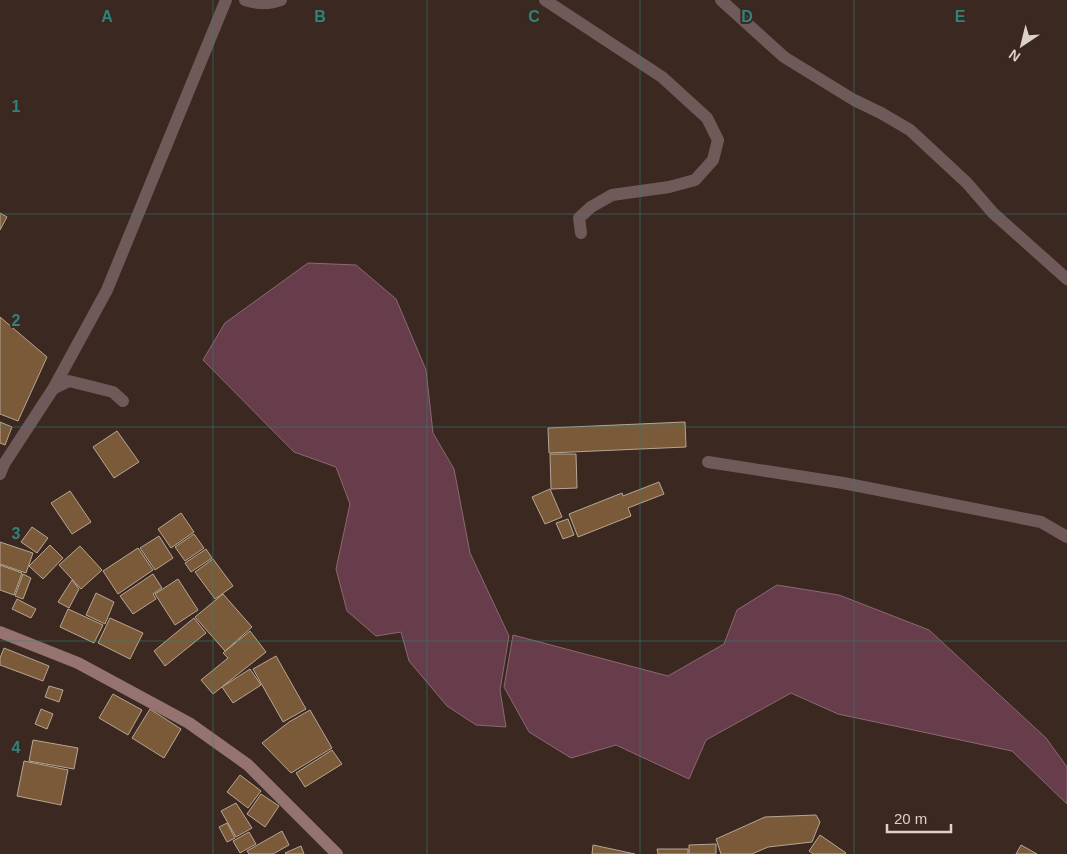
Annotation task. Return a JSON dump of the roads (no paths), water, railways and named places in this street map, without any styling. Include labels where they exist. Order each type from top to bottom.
[{"type":"main road","points":[[0,632],[78,663],[189,723],[248,765],[337,854]]},
{"type":"street","points":[[0,474],[4,464],[53,389],[107,290],[226,0]]},
{"type":"street","points":[[245,0],[258,4],[274,3],[281,0]]},
{"type":"street","points":[[545,0],[662,77],[707,118],[718,140],[713,160],[695,180],[669,187],[612,196],[591,207],[579,218],[582,233]]},
{"type":"street","points":[[721,0],[784,57],[854,100],[910,130],[967,183],[993,213],[1067,279]]},
{"type":"street","points":[[53,389],[69,381],[113,392],[123,401]]},
{"type":"street","points":[[708,462],[843,483],[1041,522],[1067,537]]}]
